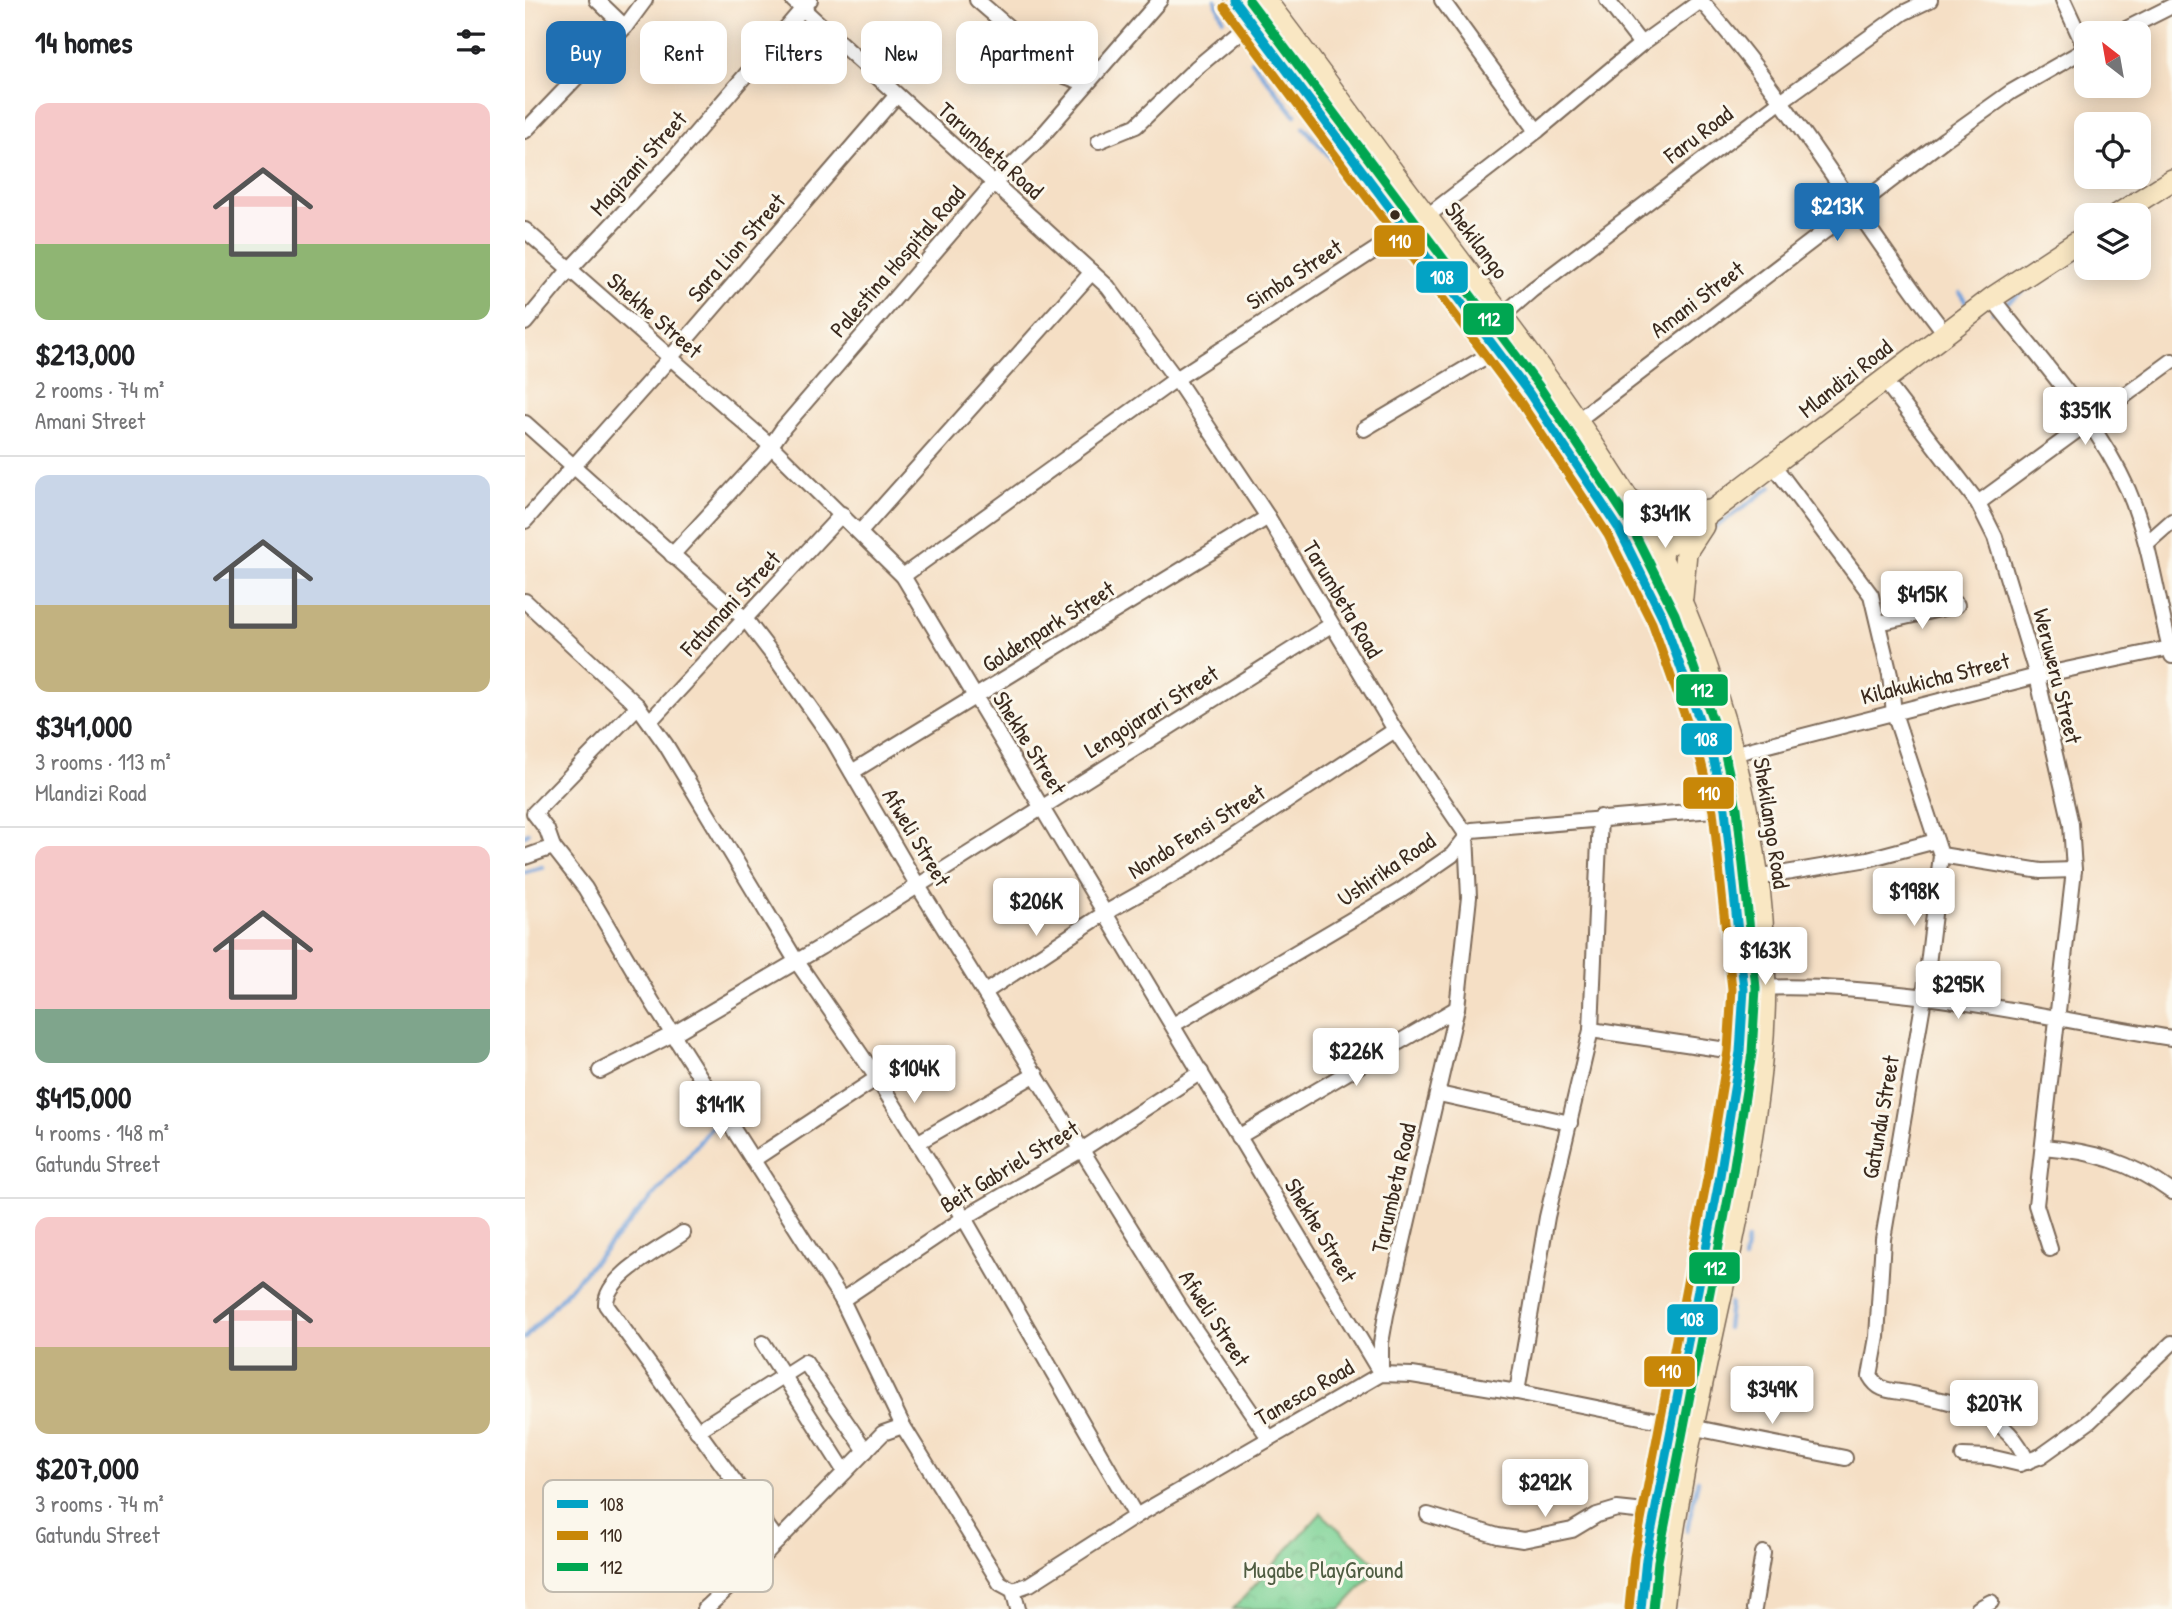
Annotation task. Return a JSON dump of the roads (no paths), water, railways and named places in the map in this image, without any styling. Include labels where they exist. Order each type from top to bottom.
[{"type":"main road","points":[[1234,0],[1566,446],[1639,565]]},
{"type":"main road","name":"Shekilango","points":[[1265,0],[1577,420],[1659,553]]},
{"type":"main road","points":[[2136,203],[2172,180]]},
{"type":"main road","name":"Mlandizi Road","points":[[1639,565],[1659,553],[1992,298],[2074,244]]},
{"type":"main road","points":[[1626,496],[1654,515],[1675,518],[1714,510]]},
{"type":"main road","points":[[1682,610],[1681,577],[1686,552],[1714,510]]},
{"type":"main road","name":"Shekilango Road","points":[[1659,553],[1721,710],[1725,809],[1755,988],[1740,1052],[1683,1426],[1663,1609]]},
{"type":"main road","name":"Shekilango Road","points":[[1639,565],[1747,809],[1756,878],[1755,988],[1760,1068],[1745,1176],[1683,1426],[1655,1513],[1641,1609]]},
{"type":"street","points":[[597,0],[620,21]]},
{"type":"street","points":[[626,25],[645,0]]},
{"type":"street","points":[[977,0],[1001,21]]},
{"type":"street","name":"Palestina Hospital Road","points":[[1098,71],[1160,0]]},
{"type":"street","points":[[1442,0],[1537,131]]},
{"type":"street","points":[[1607,0],[1641,44]]},
{"type":"street","name":"Faru Road","points":[[1502,316],[1532,290],[1780,101],[1903,13],[1930,0]]},
{"type":"street","points":[[2063,0],[2074,24]]},
{"type":"street","points":[[1702,1],[1744,48],[1854,209],[1945,333]]},
{"type":"street","name":"Simba Street","points":[[903,576],[1176,379],[1426,217],[1537,131],[1641,44],[1702,1]]},
{"type":"street","name":"Tarumbeta Road","points":[[802,3],[896,96],[1108,287],[1176,379],[1268,517],[1395,730],[1466,834],[1469,897],[1457,1008],[1386,1315],[1381,1343],[1381,1374]]},
{"type":"street","name":"Magizani Street","points":[[525,323],[569,270],[671,162],[802,3]]},
{"type":"street","points":[[2142,21],[2172,6]]},
{"type":"street","points":[[1100,141],[1136,126],[1196,68],[1250,23]]},
{"type":"street","name":"Amani Street","points":[[1577,420],[1989,107],[2074,57]]},
{"type":"street","points":[[525,131],[570,84]]},
{"type":"street","name":"Palestina Hospital Road","points":[[672,555],[771,446],[994,183],[1041,137],[1087,84]]},
{"type":"street","name":"Sara Lion Street","points":[[525,521],[896,96]]},
{"type":"street","name":"Shekhe Street","points":[[525,230],[771,446],[903,576],[1381,1374]]},
{"type":"street","points":[[860,532],[1092,272]]},
{"type":"street","points":[[1992,298],[2089,422],[2128,491],[2147,543],[2171,652]]},
{"type":"street","points":[[1364,429],[1497,350]]},
{"type":"street","points":[[1978,503],[2172,361]]},
{"type":"street","name":"Weruweru Street","points":[[1884,380],[1978,503],[2005,564],[2037,676],[2071,824],[2074,870],[2036,1205],[2050,1249]]},
{"type":"street","name":"Afweli Street","points":[[525,424],[746,620],[801,693],[1180,1308],[1269,1438]]},
{"type":"street","name":"Gatundu Street","points":[[1774,466],[1871,595],[1879,623],[1895,713],[1938,848],[1924,998],[1883,1240],[1877,1337],[1870,1376],[1876,1386],[1884,1390],[1911,1394],[1986,1414],[2018,1440],[2027,1462]]},
{"type":"street","name":"Fatumani Street","points":[[650,722],[842,514]]},
{"type":"street","name":"Goldenpark Street","points":[[852,772],[1268,517]]},
{"type":"street","points":[[2147,543],[2172,521]]},
{"type":"street","points":[[525,601],[638,706],[650,722],[795,960],[877,1078],[964,1218],[1136,1516]]},
{"type":"street","points":[[1879,623],[1957,605]]},
{"type":"street","name":"Lengojarari Street","points":[[600,1071],[673,1034],[918,886],[1331,625]]},
{"type":"street","name":"Kilakukicha Street","points":[[1724,756],[2037,676],[2171,652]]},
{"type":"street","points":[[638,706],[529,808],[547,830],[553,847],[585,888],[673,1034],[842,1300],[903,1426],[1000,1583],[1013,1590],[1018,1609]]},
{"type":"street","name":"Nondo Fensi Street","points":[[985,992],[1105,913],[1191,865],[1395,730]]},
{"type":"street","name":"Ushirika Road","points":[[1173,1024],[1400,891],[1452,855],[1466,834],[1482,828],[1725,809]]},
{"type":"street","points":[[1517,1392],[1547,1217],[1591,1030],[1600,817]]},
{"type":"street","points":[[525,857],[553,847]]},
{"type":"street","points":[[1756,878],[1938,848],[2041,871],[2074,870]]},
{"type":"street","points":[[1755,988],[1827,987],[1924,998],[2172,1038]]},
{"type":"street","points":[[1238,1137],[1457,1008]]},
{"type":"street","points":[[1591,1030],[1740,1052]]},
{"type":"street","name":"Beit Gabriel Street","points":[[842,1300],[964,1218],[1083,1149],[1201,1072]]},
{"type":"street","points":[[917,1143],[1036,1073]]},
{"type":"street","points":[[753,1160],[877,1078]]},
{"type":"street","points":[[1439,1094],[1570,1123]]},
{"type":"street","points":[[2043,1147],[2110,1157],[2134,1167],[2172,1192]]},
{"type":"street","points":[[683,1233],[616,1280],[606,1294],[606,1305],[733,1480]]},
{"type":"street","points":[[763,1343],[845,1472]]},
{"type":"street","points":[[1963,1456],[2027,1462],[2084,1426],[2172,1343]]},
{"type":"street","points":[[697,1431],[805,1362],[866,1451]]},
{"type":"street","name":"Tanesco Road","points":[[1013,1590],[1030,1584],[1136,1516],[1381,1374],[1412,1375],[1517,1392],[1845,1458]]},
{"type":"street","points":[[773,1546],[883,1433],[903,1426]]},
{"type":"street","points":[[1428,1515],[1498,1536],[1523,1540],[1572,1530],[1597,1515],[1617,1509],[1655,1513]]},
{"type":"street","points":[[773,1534],[778,1541]]},
{"type":"street","points":[[1754,1609],[1763,1553]]},
{"type":"street","points":[[705,1609],[723,1592]]},
{"type":"waterway","points":[[1215,0],[1223,19]]},
{"type":"waterway","points":[[1252,61],[1295,115]]},
{"type":"waterway","points":[[1304,127],[1342,171]]},
{"type":"waterway","points":[[2054,270],[2074,259]]},
{"type":"waterway","points":[[1993,312],[2038,281]]},
{"type":"waterway","points":[[1960,293],[1970,307]]},
{"type":"waterway","points":[[1709,532],[1771,487]]},
{"type":"waterway","points":[[525,872],[542,867]]},
{"type":"waterway","points":[[525,1338],[680,1166],[713,1125],[715,1110]]},
{"type":"waterway","points":[[1744,1260],[1747,1240]]},
{"type":"waterway","points":[[1727,1328],[1730,1303]]},
{"type":"waterway","points":[[1687,1530],[1698,1480]]},
{"type":"park label","name":"Mugabe PlayGround","points":[[1323,1569]]}]
